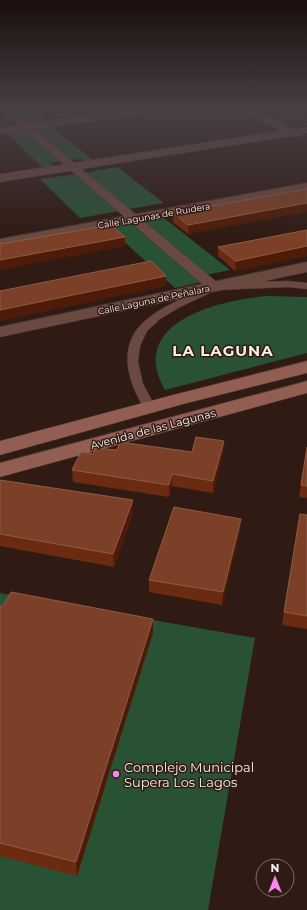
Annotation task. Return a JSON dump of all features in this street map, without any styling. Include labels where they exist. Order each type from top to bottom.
[{"type":"main road","name":"Avenida de las Lagunas","points":[[0,448],[307,367]]},
{"type":"main road","name":"Avenida de las Lagunas","points":[[0,470],[307,387]]},
{"type":"street","points":[[54,151],[214,287]]},
{"type":"street","points":[[0,178],[173,151]]},
{"type":"street","name":"Calle Lagunas de Ruidera","points":[[0,243],[134,220],[307,187]]},
{"type":"street","name":"Calle Laguna de Peñalara","points":[[0,332],[307,267]]},
{"type":"lane","points":[[150,408],[137,384],[132,362],[135,346],[142,330],[156,317],[176,305],[214,287],[288,284],[307,286]]},
{"type":"green space","points":[[26,151],[51,151],[62,161],[51,163],[53,166],[43,168]]},
{"type":"green space","points":[[59,151],[82,151],[93,160],[84,161],[81,159],[69,160]]},
{"type":"green space","points":[[117,167],[164,203],[129,209],[84,173]]},
{"type":"green space","points":[[77,174],[119,211],[80,218],[40,179]]},
{"type":"green space","points":[[164,218],[230,270],[205,275],[141,222]]},
{"type":"green space","points":[[133,223],[202,282],[175,288],[109,228]]},
{"type":"green space","points":[[267,296],[307,297],[307,353],[165,390],[156,367],[158,347],[167,331],[183,319],[203,310],[247,298]]},
{"type":"green space","name":"Complejo Municipal Supera Los Lagos","points":[[0,593],[255,638],[208,910],[0,910]]},
{"type":"building","points":[[307,189],[307,203],[188,225],[173,213]]},
{"type":"building","points":[[111,225],[125,237],[0,260],[0,244]]},
{"type":"building","points":[[307,230],[307,246],[236,261],[218,247]]},
{"type":"building","points":[[151,261],[166,276],[0,310],[0,291]]},
{"type":"building","points":[[196,437],[224,441],[213,481],[172,474],[169,485],[72,470],[81,452],[93,454],[96,448],[117,450],[120,442],[192,452]]},
{"type":"building","points":[[307,447],[307,486],[301,485]]},
{"type":"building","points":[[0,480],[133,500],[113,554],[0,534]]},
{"type":"building","points":[[174,507],[241,519],[223,592],[149,580]]},
{"type":"building","points":[[300,514],[307,515],[307,616],[284,612]]},
{"type":"building","points":[[11,592],[153,619],[76,862],[0,843],[0,606],[3,606]]},
{"type":"place","name":"Complejo Municipal Supera Los Lagos","points":[[116,774]]},
{"type":"district","name":"LA LAGUNA","points":[[223,351]]}]
